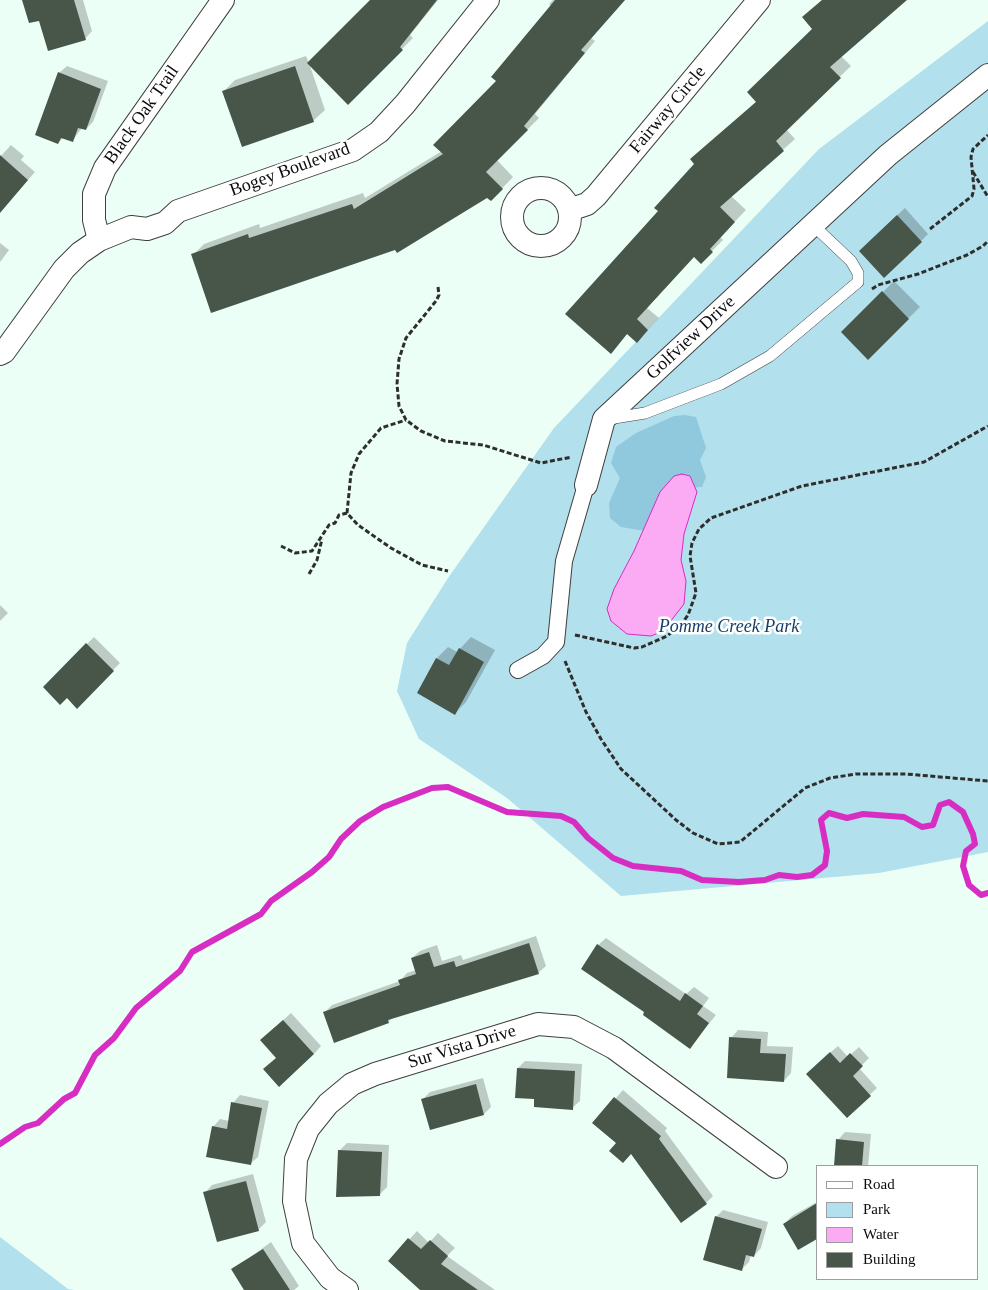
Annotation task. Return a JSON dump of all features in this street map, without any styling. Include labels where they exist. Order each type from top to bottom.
[{"type":"street","name":"Black Oak Trail","points":[[99,240],[94,220],[94,194],[105,168],[223,0]]},
{"type":"street","name":"Bogey Boulevard","points":[[0,354],[4,352],[64,269],[80,253],[99,240],[131,227],[143,215],[161,208],[178,211],[353,150],[379,132],[405,104],[488,0]]},
{"type":"street","name":"Fairway Circle","points":[[569,210],[587,204],[596,196],[760,0]]},
{"type":"street","name":"Golfview Drive","points":[[604,419],[888,155],[988,75]]},
{"type":"street","points":[[518,670],[543,656],[557,636],[564,561],[604,419]]},
{"type":"street","name":"Sur Vista Drive","points":[[347,1290],[330,1278],[303,1243],[294,1200],[294,1184],[296,1159],[308,1128],[328,1104],[352,1084],[374,1074],[538,1024],[574,1027],[614,1048],[776,1167]]},
{"type":"lane","points":[[604,419],[646,413],[721,384],[770,356],[858,282],[858,273],[851,261],[813,225]]},
{"type":"path","points":[[930,229],[972,196],[974,182],[971,170],[973,149],[988,135]]},
{"type":"path","points":[[971,170],[988,197]]},
{"type":"path","points":[[869,291],[878,285],[918,274],[967,255],[988,241]]},
{"type":"path","points":[[438,287],[439,295],[436,301],[406,338],[398,359],[397,384],[400,406],[406,420],[421,431],[445,441],[483,444],[541,463],[595,452]]},
{"type":"path","points":[[406,420],[381,428],[359,454],[351,474],[347,513],[358,525],[391,548],[422,565],[448,571]]},
{"type":"path","points":[[988,426],[924,462],[913,466],[802,486],[711,518],[699,529],[692,543],[690,556],[696,592],[688,615],[674,631],[651,645],[634,648],[557,636],[586,712],[621,769],[659,806],[693,833],[708,841],[718,844],[740,842],[805,788],[842,775],[906,774],[988,781]]},
{"type":"path","points":[[281,546],[295,553],[303,554],[312,551],[329,525],[335,524],[339,515],[347,513]]},
{"type":"path","points":[[309,574],[317,560],[322,538]]},
{"type":"green space","name":"Pomme Creek Park","points":[[988,21],[988,852],[879,873],[621,896],[507,798],[419,739],[397,691],[407,643],[448,578],[554,428],[819,149]]},
{"type":"green space","points":[[0,1237],[68,1289],[75,1290],[0,1290]]},
{"type":"shaded area","points":[[674,416],[696,417],[706,448],[700,460],[706,477],[702,487],[684,488],[645,531],[621,527],[610,518],[609,503],[620,478],[611,463],[616,447],[636,433]]},
{"type":"water","points":[[682,474],[690,476],[697,492],[684,534],[681,560],[686,581],[684,604],[663,631],[651,636],[627,634],[611,621],[607,609],[614,589],[634,551],[660,492],[674,476]]},
{"type":"building","points":[[22,0],[74,0],[86,40],[48,51],[39,21],[29,23]]},
{"type":"building","points":[[370,0],[437,0],[400,47],[403,50],[348,105],[307,63]]},
{"type":"building","points":[[555,0],[625,0],[581,50],[585,53],[524,126],[528,130],[486,172],[503,189],[491,201],[487,198],[397,253],[395,250],[211,313],[191,254],[248,234],[249,238],[352,204],[354,209],[443,154],[433,145],[496,81],[491,77]]},
{"type":"building","points":[[822,0],[907,0],[830,67],[841,78],[776,141],[784,151],[720,207],[735,222],[710,249],[713,252],[701,264],[694,257],[637,319],[648,330],[637,343],[627,334],[611,354],[565,314],[658,211],[654,208],[694,164],[690,159],[756,102],[747,92],[812,29],[802,17]]},
{"type":"building","points":[[295,66],[314,122],[242,147],[222,91]]},
{"type":"building","points":[[58,72],[101,89],[86,130],[78,128],[73,142],[61,138],[58,144],[35,135]]},
{"type":"building","points":[[0,155],[28,180],[0,213]]},
{"type":"building","points":[[897,215],[922,242],[884,278],[859,251]]},
{"type":"building","points":[[882,291],[909,319],[868,360],[841,332]]},
{"type":"building","points":[[86,643],[114,671],[77,709],[67,698],[60,705],[43,687]]},
{"type":"building","points":[[459,648],[484,662],[455,715],[417,693],[436,658],[449,665]]},
{"type":"building","points":[[529,943],[539,974],[388,1020],[389,1023],[334,1043],[323,1012],[400,985],[398,980],[416,974],[411,958],[429,952],[434,967],[454,961],[456,967]]},
{"type":"building","points":[[597,944],[680,1001],[685,993],[703,1006],[697,1014],[709,1023],[690,1049],[643,1015],[644,1012],[581,969]]},
{"type":"building","points":[[283,1020],[314,1054],[279,1087],[263,1069],[276,1058],[260,1040]]},
{"type":"building","points":[[729,1037],[761,1039],[760,1053],[786,1054],[784,1082],[727,1078]]},
{"type":"building","points":[[830,1052],[840,1063],[850,1053],[863,1066],[853,1076],[871,1096],[847,1118],[806,1074]]},
{"type":"building","points":[[517,1068],[575,1071],[573,1110],[534,1107],[534,1099],[515,1098]]},
{"type":"building","points":[[476,1084],[484,1115],[430,1130],[421,1099]]},
{"type":"building","points":[[614,1097],[661,1136],[659,1139],[707,1204],[681,1223],[631,1154],[623,1163],[609,1151],[616,1143],[592,1123]]},
{"type":"building","points":[[231,1102],[262,1108],[251,1165],[206,1157],[212,1126],[227,1129]]},
{"type":"building","points":[[836,1139],[864,1142],[862,1165],[834,1165]]},
{"type":"building","points":[[338,1150],[382,1152],[380,1196],[336,1197]]},
{"type":"building","points":[[246,1181],[259,1231],[217,1242],[203,1192]]},
{"type":"building","points":[[816,1204],[816,1240],[798,1250],[783,1224]]},
{"type":"building","points":[[715,1216],[762,1229],[754,1257],[746,1255],[742,1271],[703,1260]]},
{"type":"building","points":[[408,1238],[421,1249],[430,1240],[448,1256],[441,1264],[478,1290],[420,1290],[388,1261]]},
{"type":"building","points":[[263,1249],[290,1290],[244,1290],[231,1269]]},
{"type":"waterway","points":[[0,1144],[25,1127],[38,1123],[64,1099],[75,1093],[95,1055],[114,1038],[136,1008],[180,971],[192,952],[261,914],[271,901],[312,872],[329,857],[341,839],[360,821],[383,807],[432,788],[448,787],[507,812],[561,816],[574,822],[588,838],[613,858],[633,866],[681,871],[702,880],[739,882],[765,880],[779,875],[797,877],[812,875],[825,865],[827,851],[821,820],[829,813],[847,818],[863,814],[904,817],[922,827],[933,825],[940,805],[949,802],[963,812],[973,834],[975,844],[966,851],[963,866],[969,885],[981,895],[988,893]]}]
